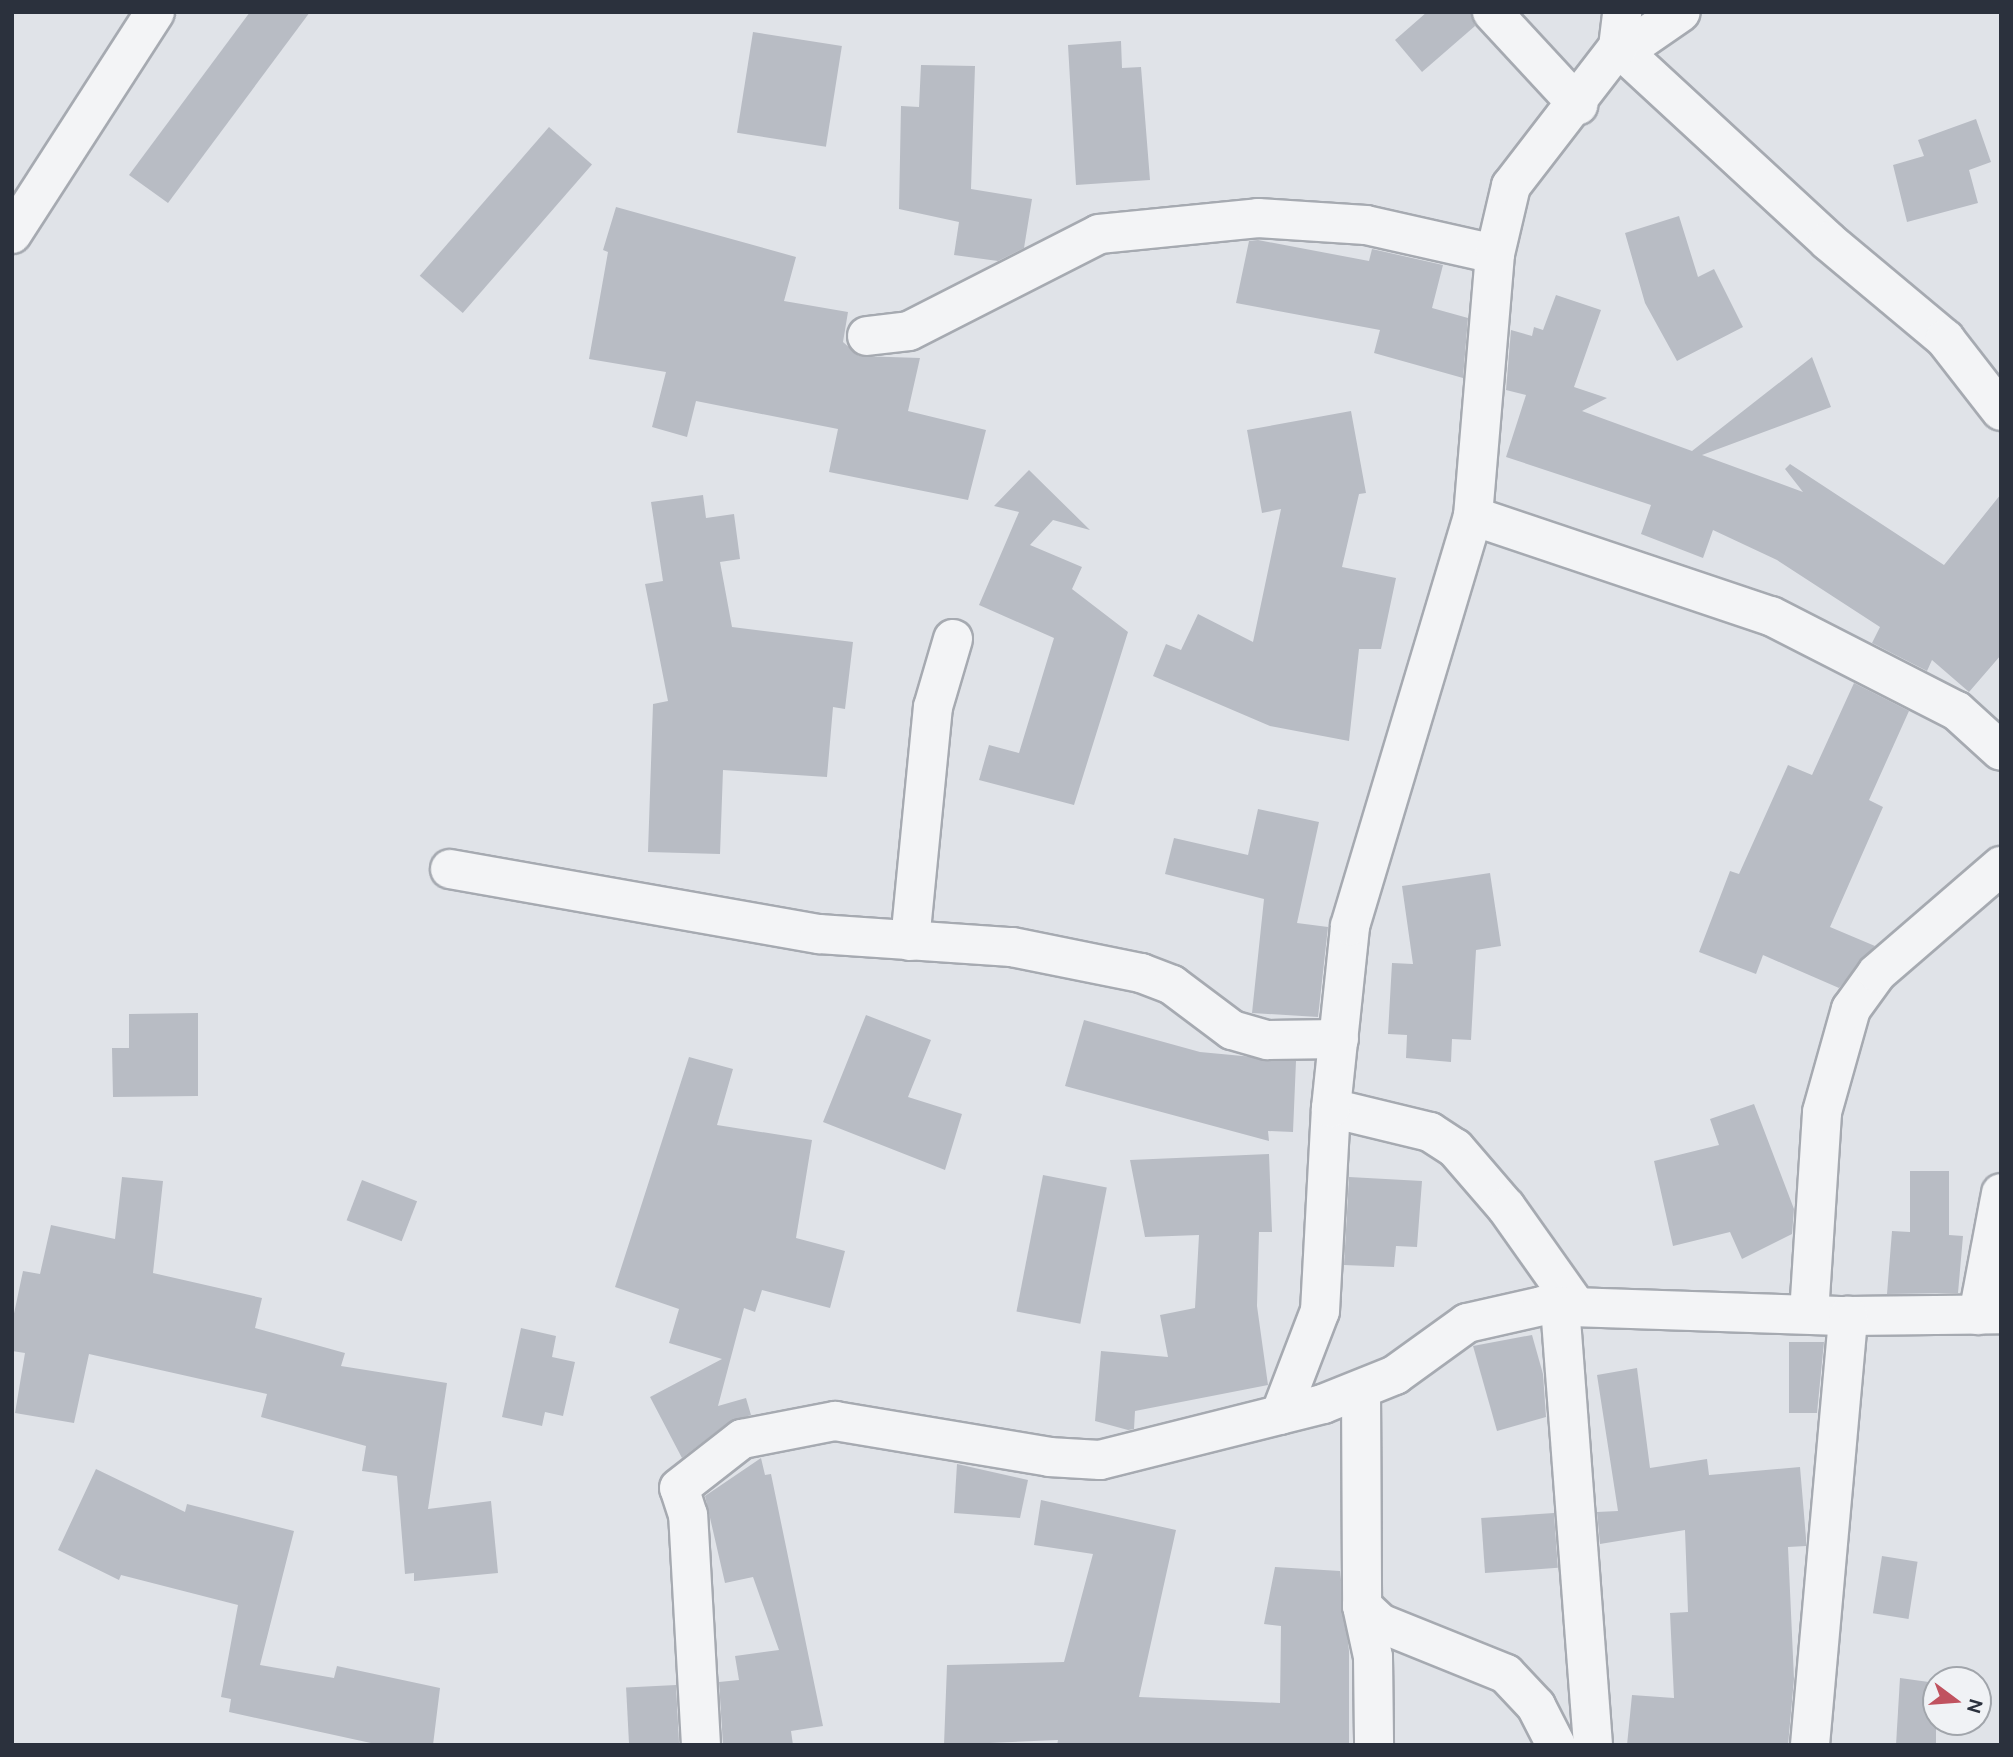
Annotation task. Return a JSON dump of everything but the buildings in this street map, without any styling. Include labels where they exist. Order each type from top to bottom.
[{"type":"street","points":[[12,234],[155,12]]},
{"type":"street","points":[[1492,12],[1578,105]]},
{"type":"street","points":[[1280,1415],[1320,1311],[1331,1108],[1350,926],[1473,516],[1495,254],[1511,186],[1543,139],[1578,105],[1621,37],[1681,12]]},
{"type":"street","points":[[1621,37],[1828,241],[1945,340],[2001,411]]},
{"type":"street","points":[[867,336],[909,331],[1099,234],[1258,218],[1366,225],[1495,254]]},
{"type":"street","points":[[1473,516],[1770,616],[1956,711],[2001,751]]},
{"type":"street","points":[[910,941],[933,707],[953,639]]},
{"type":"street","points":[[1809,1314],[1822,1112],[1851,1009],[1877,973],[2001,866]]},
{"type":"street","points":[[450,869],[819,934],[1012,947],[1141,973],[1172,985],[1232,1030],[1268,1040],[1339,1039]]},
{"type":"street","points":[[1331,1108],[1430,1132],[1455,1148],[1506,1207],[1568,1306],[1593,1745]]},
{"type":"street","points":[[701,1745],[688,1515],[679,1488],[742,1439],[835,1421],[1049,1457],[1100,1460],[1280,1415],[1360,1391],[1425,1356],[1467,1323],[1568,1306],[1848,1316],[1989,1314],[2001,1193]]},
{"type":"street","points":[[1810,1745],[1848,1316]]},
{"type":"street","points":[[1360,1391],[1362,1606],[1373,1657],[1374,1745]]},
{"type":"street","points":[[1362,1606],[1380,1623],[1506,1674],[1536,1706],[1556,1745]]}]
